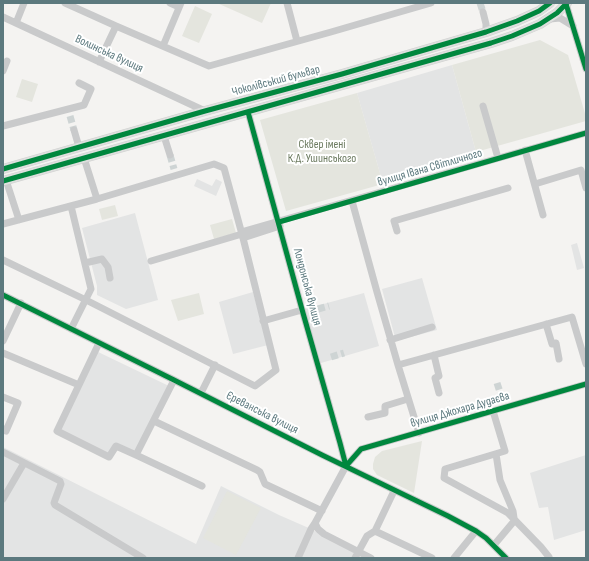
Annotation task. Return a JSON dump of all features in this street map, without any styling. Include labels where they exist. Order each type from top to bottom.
[{"type":"main road","name":"Чоколівський бульвар","points":[[3,169],[486,32],[517,21],[539,11],[550,3]]},
{"type":"main road","name":"Чоколівський бульвар","points":[[5,181],[491,43],[540,24],[567,4]]},
{"type":"street","points":[[16,23],[24,3]]},
{"type":"street","points":[[66,3],[210,66],[431,3]]},
{"type":"street","points":[[163,46],[180,5],[170,3]]},
{"type":"street","points":[[287,3],[298,41]]},
{"type":"street","points":[[567,4],[586,69]]},
{"type":"street","points":[[483,12],[486,32]]},
{"type":"street","name":"Волинська вулиця","points":[[3,17],[205,111]]},
{"type":"street","points":[[547,20],[560,18],[573,26]]},
{"type":"street","points":[[99,62],[116,26]]},
{"type":"street","points":[[578,41],[586,42]]},
{"type":"street","points":[[3,71],[7,61]]},
{"type":"street","points":[[3,126],[69,113],[84,105],[91,89],[79,83]]},
{"type":"street","points":[[483,106],[498,158]]},
{"type":"street","name":"Лондонська вулиця","points":[[248,112],[346,466]]},
{"type":"street","points":[[74,130],[79,147]]},
{"type":"street","name":"вулиця Івана Світличного","points":[[151,261],[279,224],[441,172],[498,158],[586,133]]},
{"type":"street","points":[[164,136],[170,155]]},
{"type":"street","points":[[525,150],[543,215]]},
{"type":"street","points":[[84,158],[97,199]]},
{"type":"street","points":[[3,224],[97,199],[174,172],[214,164],[224,168],[276,370],[256,386],[3,260]]},
{"type":"street","points":[[534,184],[581,170],[586,188]]},
{"type":"street","points":[[5,181],[19,220]]},
{"type":"street","points":[[397,231],[394,221],[508,188]]},
{"type":"street","points":[[352,201],[390,340],[419,433]]},
{"type":"street","points":[[71,206],[91,289],[71,329]]},
{"type":"street","points":[[85,263],[102,259],[108,267],[110,278]]},
{"type":"street","name":"Єреванська вулиця","points":[[3,294],[319,454],[448,516],[486,538],[506,558]]},
{"type":"street","points":[[3,341],[20,303]]},
{"type":"street","points":[[263,321],[302,310]]},
{"type":"street","points":[[398,365],[572,317],[584,351],[586,364]]},
{"type":"street","points":[[546,324],[552,344],[556,343],[559,359]]},
{"type":"street","points":[[390,340],[432,327]]},
{"type":"street","points":[[99,343],[57,431],[109,457],[116,446],[202,486]]},
{"type":"street","points":[[3,353],[78,385]]},
{"type":"street","points":[[434,355],[439,376],[435,378],[439,393]]},
{"type":"street","points":[[201,393],[215,365]]},
{"type":"street","points":[[136,455],[174,380]]},
{"type":"street","name":"вулиця Джохара Дудаєва","points":[[298,558],[311,529],[316,523],[346,466],[361,450],[586,384]]},
{"type":"street","points":[[3,397],[18,403],[6,431],[3,430]]},
{"type":"street","points":[[368,417],[385,413],[385,406],[408,399]]},
{"type":"street","points":[[493,411],[506,451],[445,469],[444,478],[508,513],[550,557]]},
{"type":"street","points":[[154,421],[257,470],[260,472],[265,484],[322,511]]},
{"type":"street","points":[[3,452],[60,481],[61,484],[54,500],[55,505],[142,558]]},
{"type":"street","points":[[496,454],[500,480],[513,511],[515,520]]},
{"type":"street","points":[[3,498],[24,463]]},
{"type":"street","points":[[357,555],[367,536],[375,531],[394,491]]},
{"type":"street","points":[[494,545],[515,520]]},
{"type":"street","points":[[316,523],[318,529],[324,534],[357,555],[371,558]]},
{"type":"street","points":[[375,531],[432,558]]},
{"type":"street","points":[[454,558],[476,531]]},
{"type":"shaded area","points":[[452,65],[476,152],[384,181],[381,177],[357,93]]},
{"type":"shaded area","points":[[197,179],[212,186],[216,179],[222,182],[216,196],[194,186]]},
{"type":"shaded area","points":[[135,213],[158,300],[126,309],[97,295],[97,286],[82,228]]},
{"type":"shaded area","points":[[577,243],[584,268],[577,270],[571,245]]},
{"type":"shaded area","points":[[422,278],[437,330],[396,341],[382,289]]},
{"type":"shaded area","points":[[253,292],[268,345],[233,354],[219,302]]},
{"type":"shaded area","points":[[364,293],[379,346],[321,363],[305,309]]},
{"type":"shaded area","points":[[96,351],[169,386],[135,453],[115,444],[109,455],[58,431]]},
{"type":"shaded area","points":[[3,447],[196,544],[221,486],[311,529],[352,551],[354,553],[353,558],[3,558]]},
{"type":"shaded area","points":[[586,455],[586,530],[554,540],[548,507],[539,508],[530,473]]},
{"type":"green space","points":[[217,3],[271,3],[262,23]]},
{"type":"green space","points":[[195,6],[212,14],[199,43],[182,36]]},
{"type":"green space","points":[[540,40],[568,55],[586,121],[476,152],[452,65]]},
{"type":"green space","points":[[22,79],[38,84],[32,102],[16,97]]},
{"type":"green space","name":"Сквер імені К.Д. Ушинського","points":[[357,93],[383,184],[286,211],[260,120]]},
{"type":"green space","points":[[115,205],[118,216],[102,220],[99,209]]},
{"type":"green space","points":[[232,219],[236,233],[214,239],[210,225]]},
{"type":"green space","points":[[199,293],[204,314],[178,321],[171,300]]},
{"type":"green space","points":[[422,441],[414,493],[377,475],[373,469],[375,457],[382,451]]},
{"type":"green space","points":[[227,491],[261,508],[236,555],[203,538]]},
{"type":"tunnel","points":[[480,3],[483,12]]},
{"type":"tunnel","points":[[70,116],[74,130]]},
{"type":"tunnel","points":[[170,155],[174,169]]},
{"type":"tunnel","points":[[318,309],[329,306]]},
{"type":"tunnel","points":[[331,357],[344,353]]},
{"type":"tunnel","points":[[497,383],[501,395]]},
{"type":"cycle path","points":[[3,169],[486,32],[517,21],[539,11],[550,3]]},
{"type":"cycle path","points":[[3,181],[491,43],[540,24],[557,13],[567,3]]},
{"type":"cycle path","points":[[566,4],[586,69]]},
{"type":"cycle path","points":[[248,112],[346,466]]},
{"type":"cycle path","points":[[279,222],[586,133]]},
{"type":"cycle path","points":[[3,295],[322,455],[448,516],[486,538],[506,558]]},
{"type":"cycle path","points":[[346,466],[361,449],[586,384]]}]
